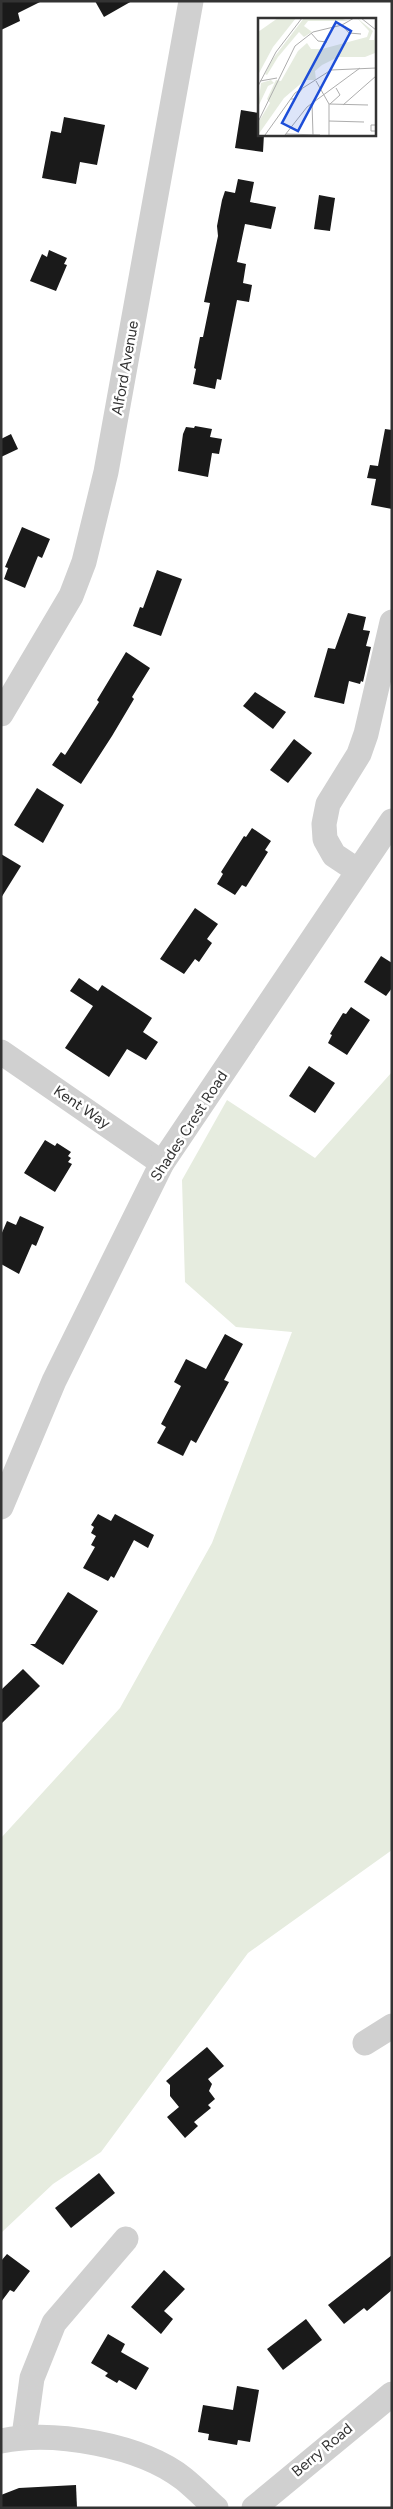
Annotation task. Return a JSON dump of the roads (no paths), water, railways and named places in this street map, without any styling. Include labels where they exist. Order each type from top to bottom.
[{"type":"street","name":"Alford Avenue","points":[[5,696],[71,596],[94,525],[106,472],[191,1]]},
{"type":"street","points":[[358,871],[334,855],[325,840],[324,824],[328,804],[359,754],[366,734],[392,622]]},
{"type":"street","name":"Shades Crest Road","points":[[1,1508],[54,1381],[162,1163],[392,821]]},
{"type":"street","name":"Kent Way","points":[[1,1052],[162,1163]]},
{"type":"street","points":[[365,2043],[392,2026]]},
{"type":"street","points":[[126,2239],[54,2323],[32,2378],[13,2438],[89,2441],[142,2456],[183,2478],[216,2508]]},
{"type":"street","name":"Berry Road","points":[[254,2508],[392,2394]]}]
